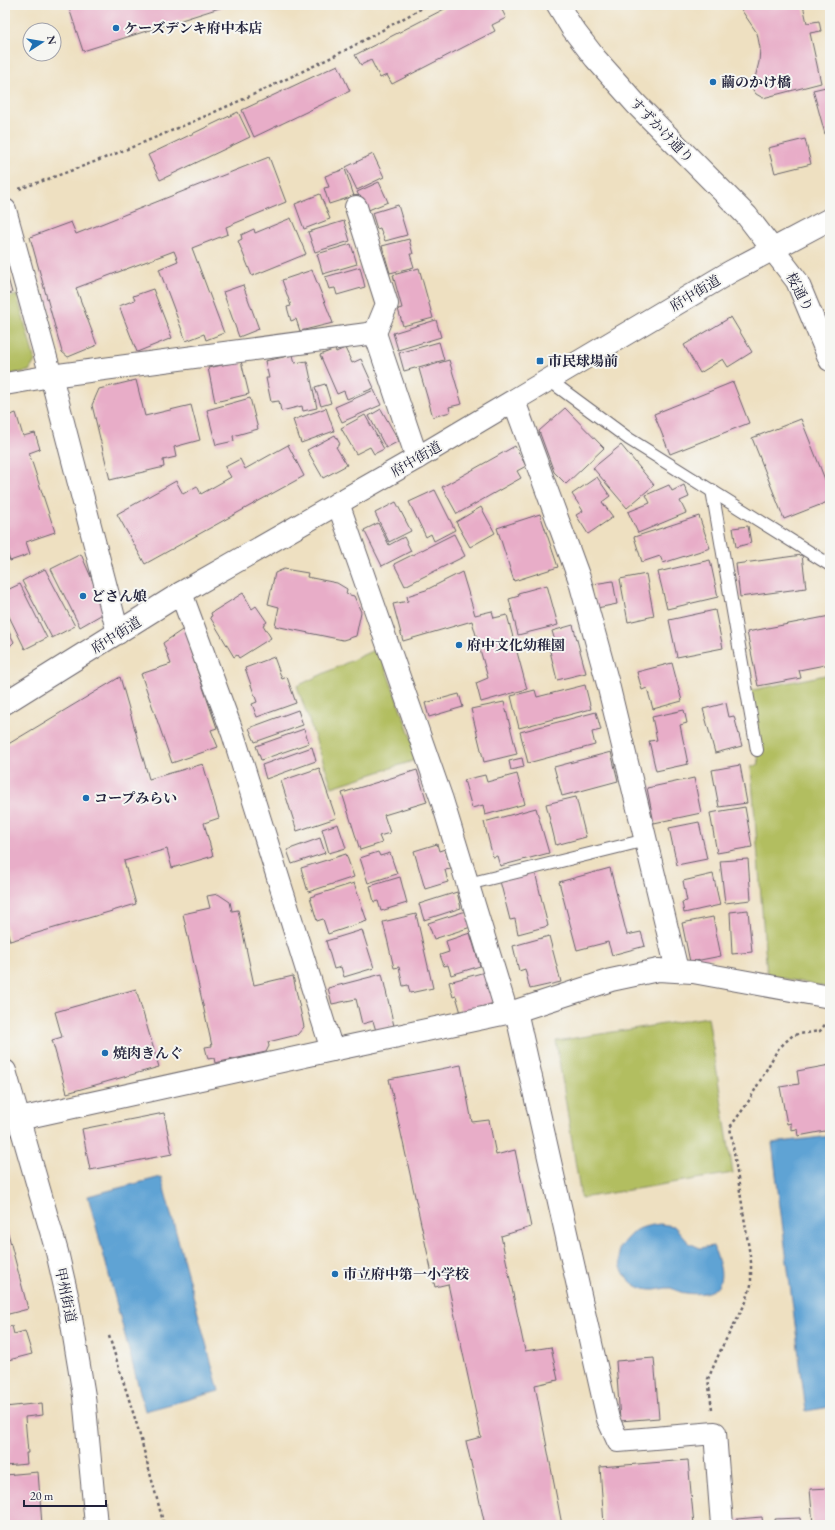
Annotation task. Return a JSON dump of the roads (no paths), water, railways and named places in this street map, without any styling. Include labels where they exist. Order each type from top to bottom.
[{"type":"main road","name":"すずかけ通り","points":[[558,5],[572,28],[626,93],[747,216],[773,250]]},
{"type":"main road","points":[[356,207],[387,304],[375,333],[417,458]]},
{"type":"main road","points":[[5,210],[51,376],[118,633]]},
{"type":"main road","name":"府中街道","points":[[5,703],[181,593],[417,458],[730,272],[830,219]]},
{"type":"main road","name":"桜通り","points":[[773,250],[797,281],[830,360]]},
{"type":"main road","points":[[5,384],[51,376],[375,333]]},
{"type":"main road","points":[[514,401],[579,578],[608,684],[677,970]]},
{"type":"main road","points":[[338,503],[440,793],[468,884],[512,1012],[608,1420],[618,1441],[715,1433],[722,1525]]},
{"type":"main road","points":[[181,593],[232,734],[332,1050]]},
{"type":"main road","points":[[19,1119],[512,1012],[611,980],[658,970],[693,972],[830,997]]},
{"type":"main road","name":"甲州街道","points":[[5,1072],[57,1252],[74,1330],[84,1396],[96,1525]]},
{"type":"lane","points":[[549,380],[629,439],[830,565]]},
{"type":"lane","points":[[712,490],[757,750]]},
{"type":"lane","points":[[468,884],[646,840]]},
{"type":"water","points":[[830,1136],[830,1407],[806,1411],[772,1143]]},
{"type":"water","points":[[161,1177],[219,1391],[145,1411],[88,1196]]},
{"type":"water","points":[[660,1224],[674,1226],[689,1243],[700,1248],[713,1246],[721,1274],[720,1281],[717,1286],[704,1293],[690,1294],[671,1288],[655,1290],[645,1289],[630,1281],[624,1273],[620,1263],[619,1248],[636,1230],[646,1226]]},
{"type":"place","name":"ケーズデンキ府中本店","points":[[116,28]]},
{"type":"place","name":"繭のかけ橋","points":[[713,82]]},
{"type":"place","name":"市民球場前","points":[[540,361]]},
{"type":"place","name":"どさん娘","points":[[83,596]]},
{"type":"place","name":"府中文化幼稚園","points":[[459,645]]},
{"type":"place","name":"コープみらい","points":[[86,798]]},
{"type":"place","name":"焼肉きんぐ","points":[[105,1053]]},
{"type":"place","name":"市立府中第一小学校","points":[[335,1274]]}]
